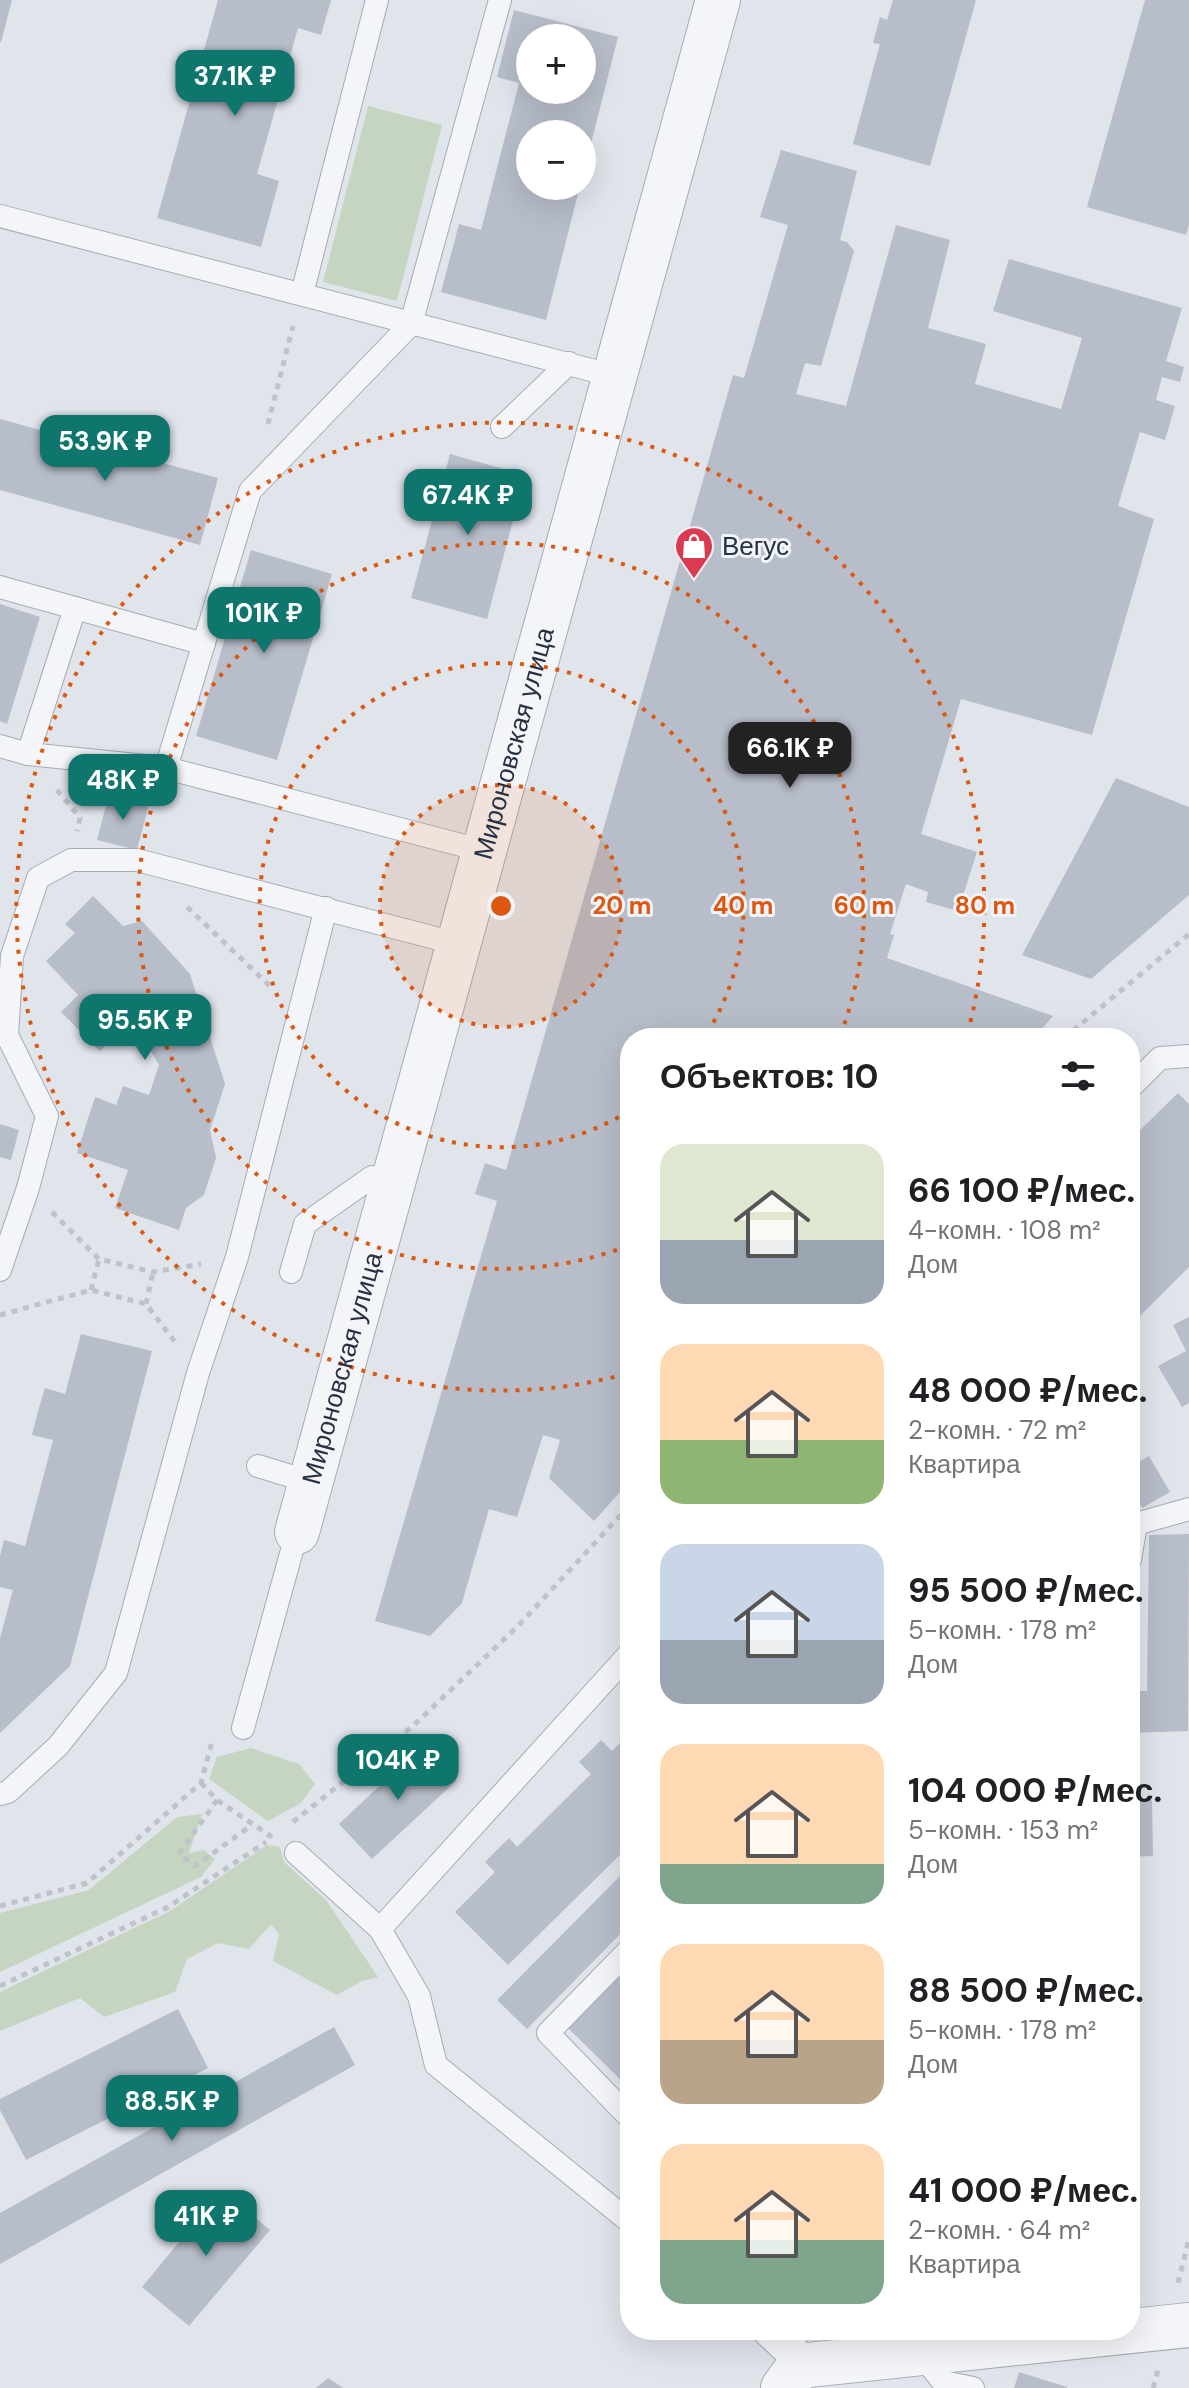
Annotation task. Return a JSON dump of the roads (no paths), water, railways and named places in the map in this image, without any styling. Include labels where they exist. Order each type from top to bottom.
[{"type":"street","name":"Мироновская улица","points":[[297,1532],[718,0]]},
{"type":"street","points":[[1140,2313],[1183,2305]]},
{"type":"street","points":[[792,2361],[919,2352],[986,2340]]},
{"type":"lane","points":[[302,294],[377,0]]},
{"type":"lane","points":[[166,768],[250,491],[411,324],[500,0]]},
{"type":"lane","points":[[0,216],[614,376]]},
{"type":"lane","points":[[502,427],[569,363]]},
{"type":"lane","points":[[0,587],[204,644]]},
{"type":"lane","points":[[28,754],[75,608]]},
{"type":"lane","points":[[0,746],[28,754],[166,768],[484,851]]},
{"type":"lane","points":[[0,1270],[28,1188],[47,1116],[7,1035],[12,956],[38,878],[71,860],[137,860],[458,944]]},
{"type":"lane","points":[[0,1794],[8,1792],[58,1746],[116,1673],[198,1373],[237,1257],[326,908]]},
{"type":"lane","points":[[1140,1078],[1160,1058],[1189,1056]]},
{"type":"lane","points":[[291,1272],[305,1224],[372,1177],[392,1182]]},
{"type":"lane","points":[[258,1466],[310,1482]]},
{"type":"lane","points":[[1140,1520],[1189,1509]]},
{"type":"lane","points":[[243,1728],[297,1532]]},
{"type":"lane","points":[[380,1929],[620,1664]]},
{"type":"lane","points":[[296,1853],[380,1929],[419,1996],[436,2065],[620,2214]]},
{"type":"lane","points":[[620,1959],[548,2033],[620,2108]]},
{"type":"lane","points":[[771,2340],[792,2361]]},
{"type":"lane","points":[[919,2352],[943,2382],[973,2388]]},
{"type":"place","name":"Вегус","points":[[694,580]]}]
